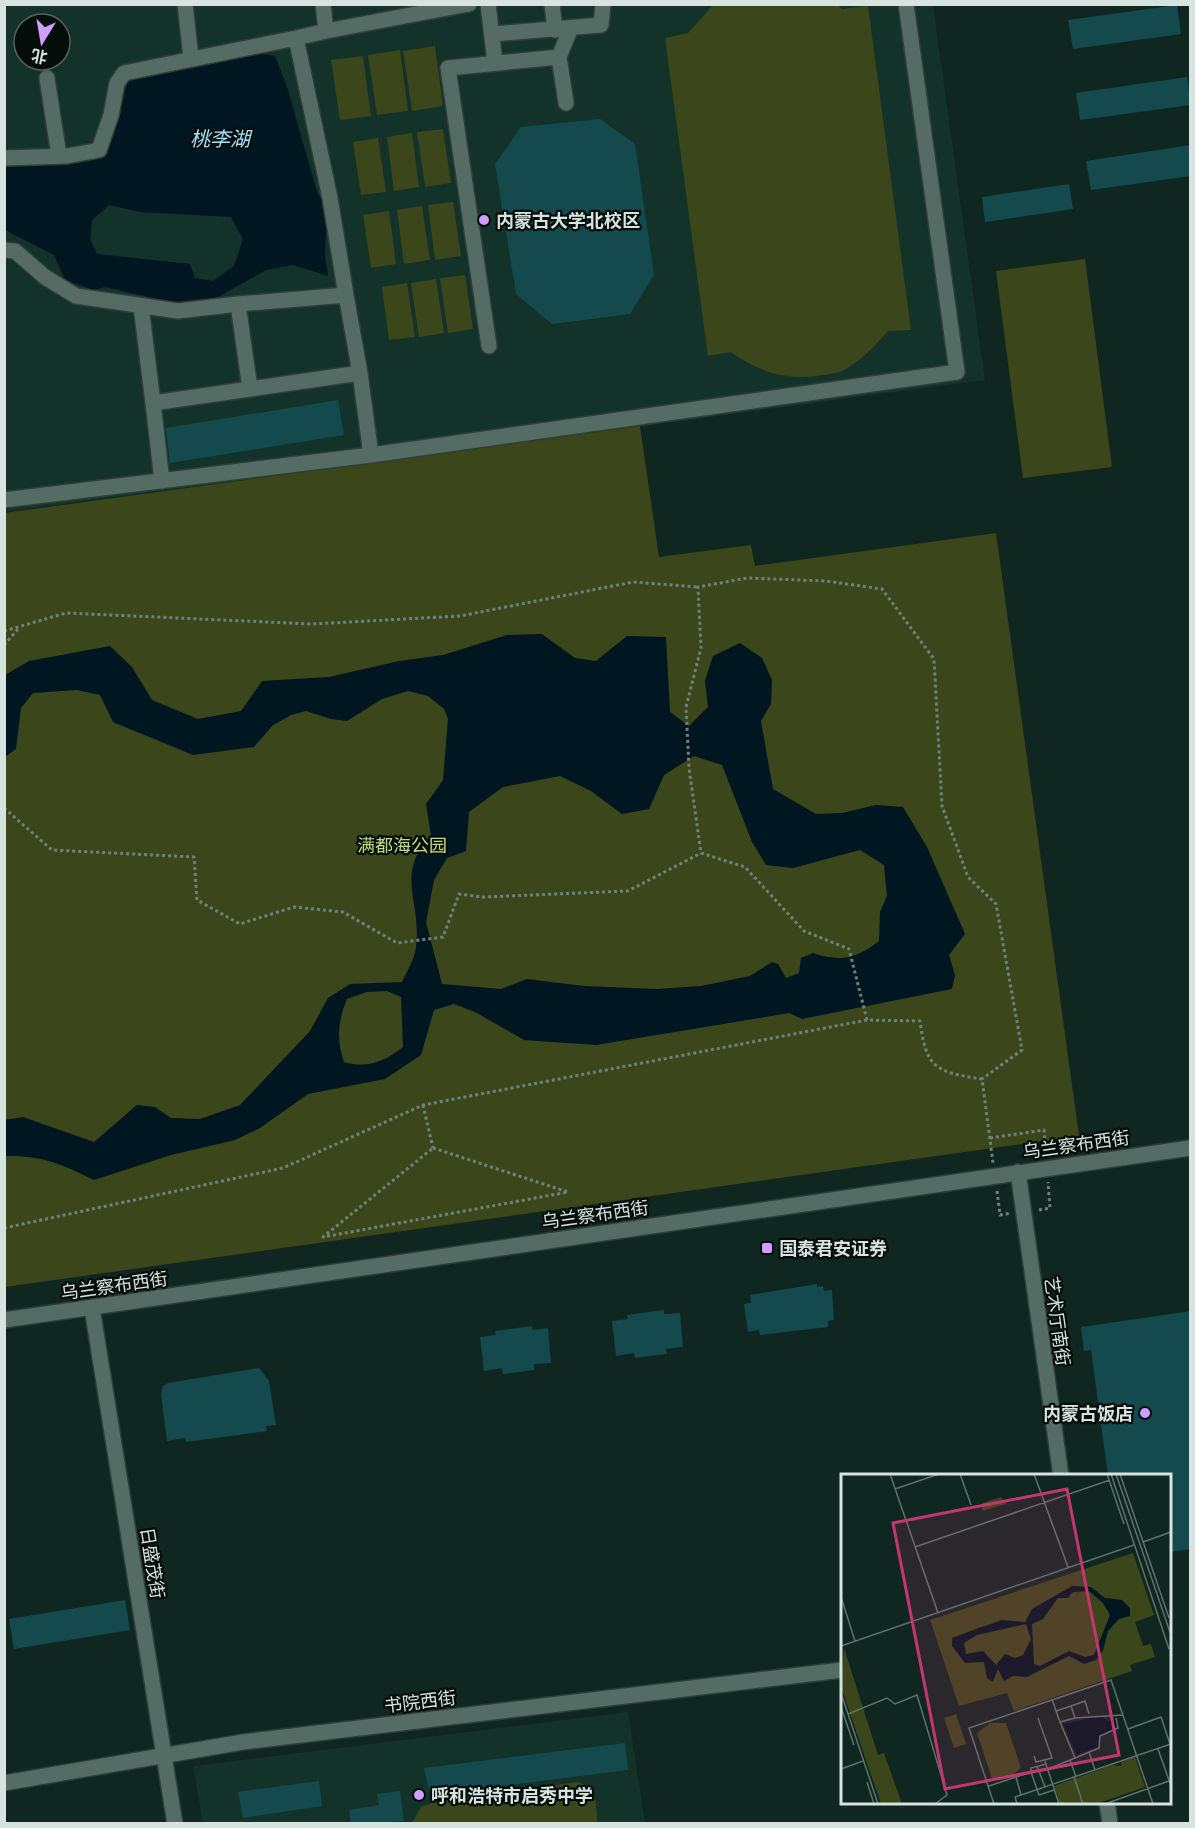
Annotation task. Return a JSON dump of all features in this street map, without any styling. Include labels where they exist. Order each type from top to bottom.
[{"type":"street","points":[[185,4],[191,58]]},
{"type":"street","points":[[323,4],[326,31]]},
{"type":"street","points":[[4,158],[59,156],[99,150],[111,115],[117,82],[124,74],[191,58],[469,4]]},
{"type":"street","points":[[488,4],[495,63]]},
{"type":"street","points":[[552,4],[563,30],[560,57],[566,103]]},
{"type":"street","points":[[492,34],[563,30],[601,25],[603,4]]},
{"type":"street","points":[[4,500],[372,455],[957,372],[906,4]]},
{"type":"street","points":[[296,38],[330,198],[372,455]]},
{"type":"street","points":[[489,346],[448,68],[560,57]]},
{"type":"street","points":[[48,78],[59,156]]},
{"type":"street","points":[[4,250],[15,251],[45,277],[76,296],[178,311],[346,295]]},
{"type":"street","points":[[238,304],[250,389]]},
{"type":"street","points":[[141,306],[162,481]]},
{"type":"street","points":[[153,403],[360,373]]},
{"type":"street","name":"乌兰察布西街","points":[[4,1320],[1191,1148]]},
{"type":"street","name":"艺术厅南街","points":[[1018,1172],[1061,1474]]},
{"type":"street","name":"日盛茂街","points":[[92,1308],[175,1824]]},
{"type":"street","name":"书院西街","points":[[4,1783],[243,1742],[841,1670]]},
{"type":"street","points":[[1107,1804],[1110,1824]]},
{"type":"path","points":[[4,631],[66,614],[312,624],[460,616],[633,582],[698,587],[747,578],[826,581],[882,589],[934,659],[942,806],[968,877],[996,904],[1022,1050],[982,1079],[959,1076],[936,1066],[924,1052],[920,1021],[867,1020],[423,1105],[284,1168],[4,1228]]},
{"type":"path","points":[[698,587],[701,648],[686,707],[689,768],[701,853]]},
{"type":"path","points":[[4,645],[20,626]]},
{"type":"path","points":[[4,808],[52,850],[194,857],[197,900],[240,924],[294,907],[344,912],[397,943],[443,937],[459,894],[483,897],[628,891],[701,853],[745,867],[804,931],[849,949],[867,1020]]},
{"type":"path","points":[[982,1079],[990,1138]]},
{"type":"path","points":[[423,1105],[433,1148]]},
{"type":"path","points":[[433,1148],[568,1192],[323,1237],[433,1148]]},
{"type":"shaded area","name":"内蒙古大学北校区","points":[[4,5],[933,5],[985,380],[5,512]]},
{"type":"shaded area","name":"呼和浩特市启秀中学","points":[[628,1712],[645,1823],[203,1823],[193,1766]]},
{"type":"green space","points":[[836,4],[842,9],[868,6],[911,330],[888,331],[867,353],[842,371],[811,377],[786,376],[763,370],[731,352],[708,356],[665,38],[688,33],[713,5]]},
{"type":"green space","points":[[435,46],[443,106],[412,111],[403,51]]},
{"type":"green space","points":[[400,50],[408,111],[377,115],[368,55]]},
{"type":"green space","points":[[363,56],[371,116],[340,120],[331,60]]},
{"type":"green space","points":[[443,129],[451,183],[425,187],[417,132]]},
{"type":"green space","points":[[412,133],[419,187],[394,191],[387,137]]},
{"type":"green space","points":[[378,138],[386,192],[361,195],[353,142]]},
{"type":"green space","points":[[453,202],[461,256],[435,260],[428,205]]},
{"type":"green space","points":[[422,206],[430,260],[404,264],[397,210]]},
{"type":"green space","points":[[389,211],[396,264],[371,268],[363,215]]},
{"type":"green space","points":[[1085,259],[1112,467],[1023,478],[996,271]]},
{"type":"green space","points":[[465,275],[473,329],[448,333],[440,278]]},
{"type":"green space","points":[[436,279],[444,333],[419,337],[411,283]]},
{"type":"green space","points":[[407,283],[415,337],[389,340],[382,287]]},
{"type":"green space","name":"满都海公园","points":[[640,426],[659,557],[751,545],[755,566],[996,533],[1079,1136],[5,1287],[4,513]]},
{"type":"green space","points":[[577,1782],[584,1784],[592,1793],[596,1804],[597,1823],[412,1823],[421,1807],[434,1802]]},
{"type":"water","name":"桃李湖","points":[[255,53],[275,56],[288,90],[317,192],[327,209],[325,255],[328,276],[293,265],[266,270],[218,297],[183,305],[105,287],[94,290],[65,280],[54,255],[5,230],[5,162],[104,146],[130,77]],"holes":[[[109,205],[140,212],[231,217],[243,239],[234,266],[213,281],[195,278],[190,264],[97,254],[90,239],[92,220]]]},
{"type":"water","points":[[542,634],[575,658],[596,661],[627,636],[666,637],[670,712],[689,726],[708,707],[705,681],[713,656],[740,643],[762,658],[772,680],[771,704],[761,721],[773,789],[816,814],[842,813],[876,805],[903,807],[927,847],[965,934],[949,955],[955,975],[952,989],[802,1019],[789,1013],[596,1045],[524,1040],[475,1012],[454,1004],[434,1010],[421,1055],[385,1079],[308,1094],[260,1128],[235,1140],[171,1155],[94,1180],[72,1169],[41,1159],[5,1156],[5,1120],[23,1117],[94,1142],[137,1105],[155,1107],[171,1118],[200,1119],[240,1105],[310,1031],[328,998],[350,984],[402,982],[416,947],[416,915],[412,889],[414,863],[431,835],[426,804],[443,780],[448,719],[444,709],[428,696],[408,691],[382,699],[347,721],[331,719],[306,711],[291,715],[272,726],[254,747],[193,755],[113,722],[100,695],[77,690],[33,693],[21,708],[16,749],[5,757],[5,675],[29,661],[110,646],[132,667],[152,700],[198,719],[241,711],[262,681],[329,677],[399,661],[443,655],[507,635]],"holes":[[[694,756],[722,765],[752,842],[766,865],[793,868],[860,850],[884,865],[887,896],[880,912],[879,941],[863,952],[848,957],[831,957],[813,953],[801,958],[799,973],[786,978],[778,964],[772,962],[750,976],[701,986],[657,989],[584,986],[527,979],[501,989],[442,984],[426,922],[434,880],[447,858],[466,851],[469,812],[503,787],[560,776],[591,791],[622,814],[649,809],[664,775]],[[387,991],[401,997],[403,1047],[376,1062],[361,1065],[344,1062],[339,1030],[347,999],[367,992]]]},
{"type":"building","points":[[1177,5],[1181,34],[1073,49],[1068,20]]},
{"type":"building","points":[[1187,77],[1191,105],[1080,120],[1076,93]]},
{"type":"building","points":[[600,119],[635,144],[654,275],[630,314],[552,324],[516,294],[495,164],[521,127]]},
{"type":"building","points":[[1191,145],[1191,176],[1091,190],[1086,161]]},
{"type":"building","points":[[1069,184],[1073,209],[985,222],[982,197]]},
{"type":"building","points":[[338,400],[344,435],[170,463],[166,428]]},
{"type":"building","points":[[817,1284],[817,1287],[823,1286],[824,1291],[832,1290],[834,1320],[828,1321],[828,1327],[760,1335],[759,1330],[748,1332],[744,1304],[751,1303],[750,1295]]},
{"type":"building","points":[[664,1310],[664,1314],[680,1313],[683,1347],[666,1349],[667,1354],[635,1358],[634,1353],[616,1356],[612,1321],[628,1319],[627,1315]]},
{"type":"building","name":"内蒙古饭店","points":[[1191,1311],[1191,1549],[1171,1552],[1171,1474],[1108,1474],[1091,1350],[1084,1351],[1081,1327]]},
{"type":"building","points":[[532,1326],[532,1330],[548,1328],[551,1363],[534,1364],[534,1370],[503,1374],[502,1368],[484,1371],[480,1337],[496,1335],[495,1331]]},
{"type":"building","points":[[259,1368],[269,1381],[276,1425],[266,1426],[267,1431],[186,1442],[185,1438],[167,1441],[161,1394],[163,1386],[168,1383]]},
{"type":"building","points":[[125,1600],[130,1630],[14,1649],[9,1619]]},
{"type":"building","points":[[625,1743],[628,1770],[430,1795],[424,1768]]},
{"type":"building","points":[[319,1781],[322,1806],[243,1818],[238,1792]]},
{"type":"building","points":[[400,1791],[404,1821],[351,1824],[349,1810],[379,1805],[377,1794]]},
{"type":"place","name":"内蒙古大学北校区","points":[[484,220]]},
{"type":"place","name":"国泰君安证券","points":[[767,1248]]},
{"type":"place","name":"内蒙古饭店","points":[[1145,1413]]},
{"type":"place","name":"呼和浩特市启秀中学","points":[[419,1795]]}]
